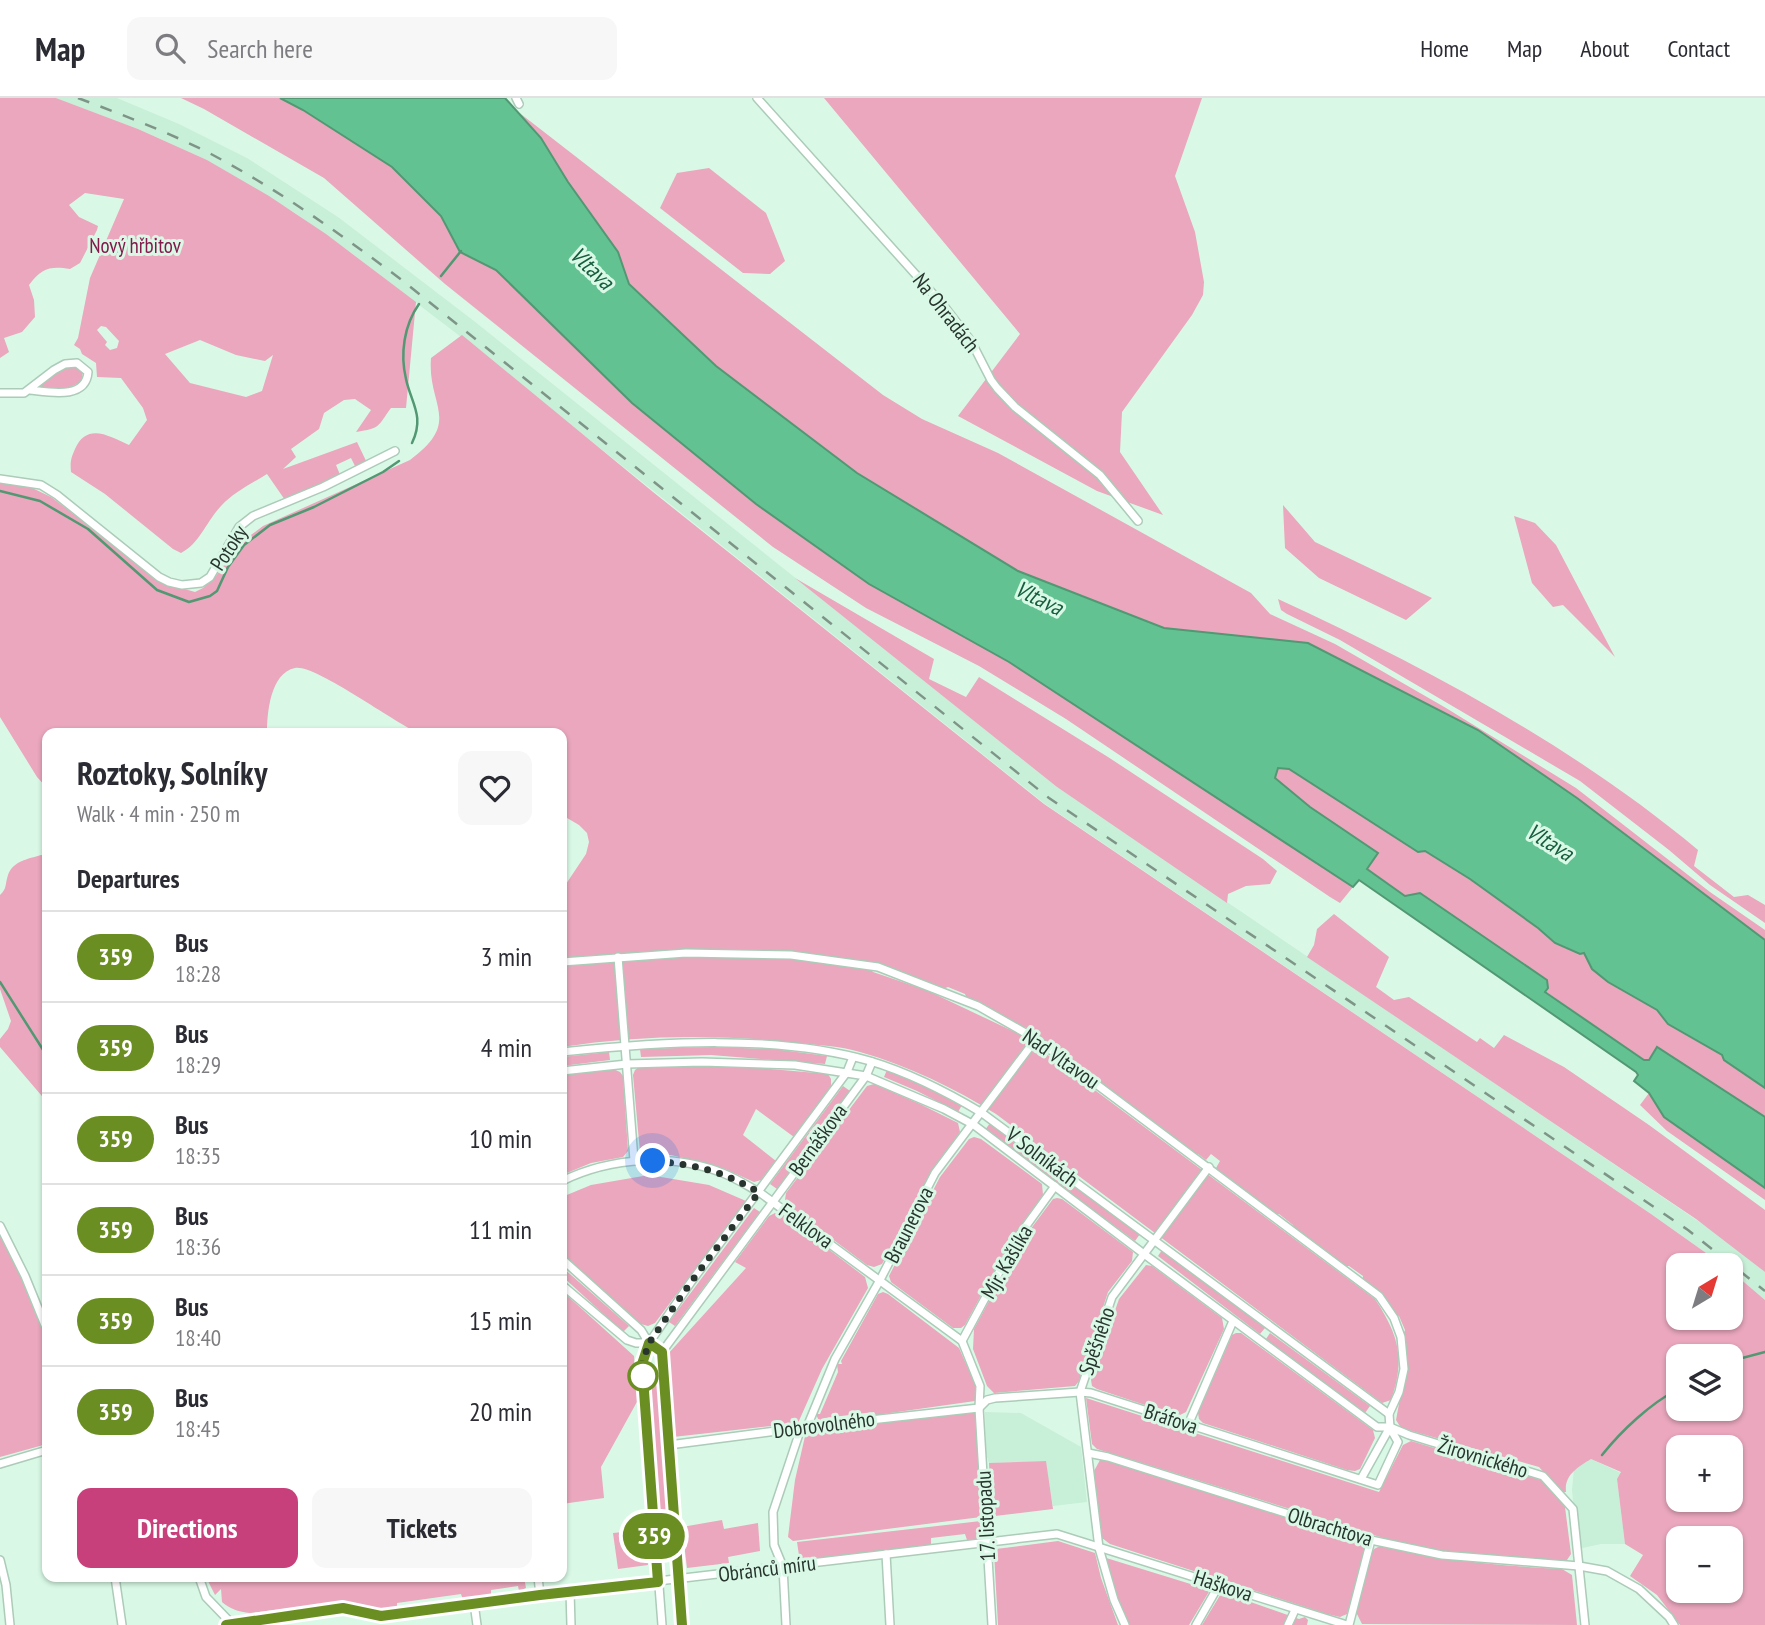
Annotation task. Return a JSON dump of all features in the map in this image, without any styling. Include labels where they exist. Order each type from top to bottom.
[{"type":"street","name":"Na Ohradách","points":[[757,98],[944,306],[971,341],[990,380],[997,388],[1023,413],[1100,475],[1138,521]]},
{"type":"street","points":[[0,393],[18,395],[30,390],[65,364],[77,363],[88,372],[88,379],[83,385],[65,393],[30,390]]},
{"type":"street","name":"Potoky","points":[[0,479],[41,485],[159,577],[169,582],[192,586],[210,577],[239,527],[253,516],[368,467],[395,451]]},
{"type":"street","name":"Nad Vltavou","points":[[567,962],[687,953],[791,955],[878,967],[978,1006],[1036,1039],[1379,1296],[1394,1318],[1401,1337],[1404,1369],[1399,1392],[1389,1414]]},
{"type":"street","points":[[618,957],[634,1160]]},
{"type":"street","name":"Braunerova","points":[[786,1625],[783,1567],[774,1545],[773,1512],[804,1427],[835,1359],[880,1280],[935,1173],[974,1125],[1036,1039]]},
{"type":"street","name":"V Solníkách","points":[[567,1052],[693,1042],[806,1049],[872,1062],[950,1094],[982,1113],[1389,1414]]},
{"type":"street","name":"Bernáškova","points":[[649,1343],[847,1072],[853,1057]]},
{"type":"street","name":"V Solníkách","points":[[567,1070],[627,1064],[744,1062],[847,1072],[866,1076],[944,1109],[974,1125],[1377,1427],[1390,1427]]},
{"type":"street","name":"Bernáškova","points":[[662,1352],[866,1076],[872,1062]]},
{"type":"street","name":"Felklova","points":[[567,1179],[579,1173],[634,1160],[691,1164],[726,1174],[759,1192],[962,1341]]},
{"type":"street","name":"Spěšného","points":[[1125,1625],[1114,1600],[1099,1548],[1080,1392],[1112,1297],[1209,1167]]},
{"type":"street","name":"Mjr. Kašlíka","points":[[962,1341],[1018,1237],[1055,1185]]},
{"type":"street","points":[[0,1226],[42,1318]]},
{"type":"street","points":[[567,1263],[641,1330],[649,1343],[662,1352],[682,1625]]},
{"type":"street","points":[[567,1288],[627,1340],[649,1343]]},
{"type":"street","points":[[1188,1425],[1233,1321]]},
{"type":"street","points":[[962,1341],[980,1386],[979,1408]]},
{"type":"street","points":[[649,1343],[642,1364],[662,1625]]},
{"type":"street","name":"Bráfova","points":[[979,1408],[987,1400],[995,1398],[1091,1393],[1361,1479]]},
{"type":"street","name":"Dobrovolného","points":[[669,1446],[804,1427],[979,1408]]},
{"type":"street","name":"17. listopadu","points":[[979,1408],[992,1625]]},
{"type":"street","points":[[1389,1414],[1390,1427],[1398,1442],[1378,1485],[1361,1479],[1390,1427]]},
{"type":"street","name":"Žirovnického","points":[[1390,1427],[1543,1476],[1573,1509],[1585,1625]]},
{"type":"street","points":[[0,1464],[42,1451]]},
{"type":"street","name":"Olbrachtova","points":[[1088,1453],[1108,1457],[1371,1541],[1442,1555],[1579,1566],[1607,1571],[1639,1589],[1674,1625]]},
{"type":"street","name":"Obránců míru","points":[[230,1624],[343,1608],[381,1616],[1057,1534],[1099,1548]]},
{"type":"street","points":[[1348,1625],[1371,1541]]},
{"type":"street","name":"Haškova","points":[[1099,1548],[1348,1625]]},
{"type":"street","points":[[886,1554],[890,1625]]},
{"type":"street","points":[[0,1560],[6,1585],[10,1625]]},
{"type":"street","points":[[116,1582],[122,1625]]},
{"type":"street","points":[[201,1582],[206,1597],[230,1624]]},
{"type":"street","points":[[539,1582],[540,1595]]},
{"type":"street","points":[[1196,1625],[1219,1585]]},
{"type":"street","points":[[570,1591],[572,1625]]},
{"type":"street","points":[[474,1603],[477,1625]]},
{"type":"street","points":[[1288,1625],[1295,1610]]},
{"type":"street","points":[[1310,1625],[1314,1615]]},
{"type":"shaded area","points":[[56,98],[117,98],[179,124],[247,158],[338,217],[474,321],[1057,787],[1742,1253],[1706,1253],[1045,804],[461,337],[350,252],[295,213],[207,160],[138,129]]},
{"type":"shaded area","points":[[1743,1254],[1765,1272],[1765,1300],[1743,1281]]},
{"type":"shaded area","points":[[985,1412],[1021,1413],[1081,1447],[1087,1502],[1053,1506],[1045,1461],[989,1463],[986,1454]]},
{"type":"shaded area","points":[[1591,1459],[1621,1473],[1617,1479],[1625,1544],[1601,1544],[1578,1549],[1572,1490],[1574,1469]]},
{"type":"green space","name":"Nový hřbitov","points":[[0,98],[56,98],[138,129],[207,160],[269,196],[326,234],[416,302],[406,408],[391,408],[378,426],[356,432],[371,410],[355,399],[344,400],[324,413],[319,429],[291,449],[296,457],[283,469],[357,442],[368,465],[357,470],[351,458],[336,465],[341,477],[285,500],[267,474],[226,501],[193,544],[181,553],[105,494],[71,472],[74,452],[86,436],[99,434],[129,445],[147,420],[143,408],[121,378],[97,377],[96,363],[74,345],[78,338],[90,278],[124,199],[85,193],[69,205],[79,217],[98,226],[97,230],[80,263],[70,269],[47,270],[29,285],[34,300],[35,317],[22,332],[4,338],[9,352],[0,358]],"holes":[[[101,326],[106,327],[119,341],[117,348],[110,350],[105,345],[107,342],[97,330]],[[200,340],[236,355],[265,361],[273,355],[262,391],[246,397],[190,383],[165,354]]]},
{"type":"green space","points":[[181,98],[280,98],[392,167],[441,216],[460,252],[496,270],[632,403],[869,584],[1009,662],[1353,887],[1340,903],[1066,719],[979,666],[866,608],[773,547],[445,284],[324,178]]},
{"type":"green space","points":[[824,98],[1202,98],[1175,176],[1195,232],[1204,282],[1203,295],[1192,315],[1122,412],[1120,452],[1163,515],[1097,491],[958,416],[1020,334]]},
{"type":"green space","points":[[508,104],[883,395],[922,419],[998,453],[1251,593],[1270,614],[1335,644],[1576,788],[1710,892],[1765,930],[1765,940],[1577,798],[1478,730],[1308,643],[1164,628],[1018,571],[857,473],[716,366],[629,284],[618,252],[568,182],[541,138]]},
{"type":"green space","points":[[709,168],[766,213],[785,261],[770,274],[743,273],[660,208],[677,173]]},
{"type":"green space","points":[[462,335],[653,492],[1044,804],[1706,1253],[1666,1253],[1666,1330],[1743,1330],[1743,1281],[1765,1300],[1765,1625],[1680,1625],[1657,1595],[1630,1576],[1643,1555],[1625,1544],[1617,1479],[1621,1472],[1591,1459],[1573,1472],[1567,1481],[1566,1492],[1562,1492],[1539,1467],[1401,1428],[1396,1420],[1407,1361],[1403,1335],[1405,1330],[1399,1316],[1394,1315],[1384,1297],[1363,1281],[1363,1276],[1345,1266],[1294,1229],[1293,1225],[1279,1214],[1274,1214],[1224,1177],[1216,1168],[1220,1161],[1211,1154],[1206,1160],[1198,1154],[1195,1155],[1025,1027],[1022,1028],[967,999],[965,994],[948,987],[943,989],[887,969],[883,965],[863,961],[873,972],[926,990],[1021,1035],[1375,1299],[1394,1335],[1399,1359],[1391,1400],[1382,1403],[996,1114],[964,1095],[913,1071],[852,1050],[768,1040],[650,1038],[567,1046],[567,882],[586,854],[589,842],[587,833],[567,818],[567,728],[410,728],[319,675],[295,668],[287,671],[275,686],[269,705],[267,728],[42,728],[42,782],[0,717],[0,482],[28,486],[51,497],[167,584],[195,592],[216,576],[240,543],[263,526],[410,460],[426,446],[439,423],[431,358]]},
{"type":"green space","points":[[69,367],[80,368],[83,372],[81,382],[64,390],[37,388],[54,374]]},
{"type":"green space","points":[[1283,505],[1315,542],[1432,598],[1406,620],[1319,578],[1285,548]]},
{"type":"green space","points":[[1514,516],[1535,523],[1556,545],[1615,657],[1563,605],[1553,607],[1532,583]]},
{"type":"green space","points":[[795,578],[934,659],[929,679],[966,697],[979,677],[1108,757],[1263,859],[1277,871],[1270,884],[1246,886],[1228,894],[1227,903],[1057,787]]},
{"type":"green space","points":[[1278,599],[1443,681],[1550,743],[1651,812],[1698,850],[1694,866],[1734,897],[1748,895],[1765,905],[1765,923],[1710,885],[1580,781],[1340,640],[1287,614],[1281,610]]},
{"type":"green space","points":[[1278,768],[1288,768],[1418,852],[1425,851],[1470,879],[1555,943],[1584,953],[1592,969],[1608,982],[1657,1010],[1668,1024],[1723,1055],[1724,1060],[1765,1088],[1765,1117],[1656,1048],[1649,1060],[1644,1060],[1545,991],[1421,893],[1405,896],[1367,869],[1378,853],[1310,807],[1275,779]]},
{"type":"green space","points":[[42,855],[42,1096],[0,1047],[0,1039],[11,1021],[0,989],[0,895],[4,891],[10,870],[22,861]]},
{"type":"green space","points":[[1334,914],[1389,957],[1376,987],[1394,1000],[1409,997],[1477,1042],[1480,1038],[1494,1048],[1504,1035],[1564,1067],[1765,1210],[1765,1272],[1696,1219],[1307,957],[1314,945],[1317,929]]},
{"type":"green space","points":[[640,1049],[774,1049],[827,1056],[825,1064],[711,1055],[641,1057]]},
{"type":"green space","points":[[609,1052],[610,1060],[567,1065],[567,1056]]},
{"type":"green space","points":[[737,1066],[828,1074],[831,1088],[794,1137],[756,1109],[743,1135],[776,1161],[761,1180],[754,1182],[725,1169],[700,1162],[671,1155],[645,1156],[640,1152],[633,1075],[639,1067]]},
{"type":"green space","points":[[613,1069],[623,1076],[628,1151],[623,1157],[591,1163],[567,1173],[567,1074]]},
{"type":"green space","points":[[887,1070],[922,1083],[962,1105],[958,1112],[884,1077]]},
{"type":"green space","points":[[874,1084],[958,1123],[960,1132],[932,1171],[882,1264],[874,1267],[867,1265],[787,1205],[785,1200],[786,1193],[867,1086]]},
{"type":"green space","points":[[843,1086],[850,1091],[777,1189],[770,1184]]},
{"type":"green space","points":[[1649,1093],[1664,1117],[1765,1188],[1765,1200],[1667,1131],[1640,1105]]},
{"type":"green space","points":[[990,1123],[1140,1234],[1135,1241],[985,1130]]},
{"type":"green space","points":[[969,1139],[981,1139],[1042,1184],[1043,1195],[1013,1236],[965,1325],[953,1328],[891,1282],[889,1276],[940,1177]]},
{"type":"green space","points":[[649,1175],[709,1185],[746,1201],[655,1323],[648,1326],[641,1324],[567,1258],[567,1195],[591,1185]]},
{"type":"green space","points":[[1057,1198],[1133,1252],[1132,1261],[1108,1292],[1079,1381],[1075,1386],[994,1393],[987,1386],[973,1349],[974,1329],[1021,1242],[1053,1199]]},
{"type":"green space","points":[[754,1208],[760,1212],[675,1326],[669,1322]]},
{"type":"green space","points":[[782,1214],[865,1277],[868,1288],[822,1369],[798,1423],[673,1437],[667,1355],[746,1268],[735,1262],[769,1216]]},
{"type":"green space","points":[[0,1235],[17,1268],[42,1330],[42,1445],[0,1457]]},
{"type":"green space","points":[[1162,1250],[1265,1328],[1260,1334],[1158,1256]]},
{"type":"green space","points":[[1146,1265],[1152,1266],[1222,1318],[1224,1329],[1186,1412],[1178,1416],[1092,1386],[1091,1380],[1119,1299]]},
{"type":"green space","points":[[567,1271],[629,1326],[623,1332],[567,1281]]},
{"type":"green space","points":[[883,1292],[959,1348],[976,1386],[975,1401],[876,1415],[874,1412],[825,1418],[819,1421],[816,1414],[820,1414],[838,1372],[837,1364],[842,1364],[841,1361],[878,1294]]},
{"type":"green space","points":[[567,1296],[634,1356],[638,1400],[601,1467],[604,1498],[567,1503]]},
{"type":"green space","points":[[1241,1333],[1373,1430],[1375,1438],[1360,1469],[1347,1470],[1203,1423],[1199,1419],[1198,1413],[1232,1335]]},
{"type":"green space","points":[[1270,1333],[1370,1406],[1365,1413],[1266,1339]]},
{"type":"green space","points":[[644,1371],[657,1371],[671,1553],[667,1558],[660,1557]]},
{"type":"green space","points":[[1086,1398],[1379,1492],[1403,1445],[1411,1441],[1544,1481],[1565,1507],[1571,1554],[1562,1562],[1451,1554],[1406,1545],[1097,1449],[1092,1444]]},
{"type":"green space","points":[[976,1412],[981,1517],[793,1541],[788,1537],[795,1480],[806,1432]]},
{"type":"green space","points":[[1107,1458],[1359,1540],[1366,1549],[1347,1614],[1340,1617],[1327,1614],[1110,1544],[1102,1538],[1094,1471],[1100,1460]]},
{"type":"green space","points":[[1046,1461],[1053,1509],[995,1516],[991,1512],[989,1463]]},
{"type":"green space","points":[[722,1520],[724,1529],[758,1523],[760,1551],[728,1557],[729,1563],[687,1568],[682,1527]]},
{"type":"green space","points":[[981,1521],[983,1539],[967,1540],[965,1534],[931,1538],[931,1545],[800,1562],[797,1542]]},
{"type":"green space","points":[[644,1530],[648,1565],[618,1569],[613,1533]]},
{"type":"green space","points":[[1058,1541],[1095,1553],[1118,1625],[998,1625],[996,1549]]},
{"type":"green space","points":[[1380,1546],[1471,1562],[1562,1569],[1572,1575],[1577,1625],[1362,1624],[1356,1612],[1371,1554]]},
{"type":"green space","points":[[1103,1557],[1210,1590],[1189,1625],[1130,1625]]},
{"type":"green space","points":[[208,1582],[525,1582],[526,1588],[519,1591],[518,1586],[491,1590],[491,1597],[463,1600],[461,1594],[397,1603],[397,1609],[381,1611],[341,1602],[250,1613],[228,1607],[222,1602],[221,1589],[215,1595]]},
{"type":"green space","points":[[1222,1592],[1299,1619],[1305,1617],[1308,1620],[1307,1625],[1202,1625]]},
{"type":"water","name":"Vltava","points":[[280,98],[505,98],[541,138],[568,182],[618,252],[629,284],[716,366],[857,473],[1018,571],[1164,628],[1308,643],[1478,730],[1577,798],[1765,940],[1765,1088],[1724,1060],[1722,1055],[1668,1024],[1657,1010],[1608,982],[1592,969],[1584,953],[1580,954],[1555,943],[1470,879],[1425,851],[1418,852],[1289,769],[1278,768],[1275,778],[1310,807],[1378,853],[1367,869],[1405,896],[1420,893],[1547,980],[1548,988],[1545,992],[1644,1060],[1649,1060],[1657,1047],[1765,1117],[1765,1188],[1664,1117],[1649,1093],[1634,1081],[1638,1075],[1636,1072],[1359,880],[1353,887],[1009,662],[869,584],[756,504],[632,403],[496,270],[460,252],[441,216],[392,167]]},
{"type":"waterway","points":[[441,276],[461,251]]},
{"type":"waterway","points":[[412,443],[417,417],[404,369],[404,350],[407,330],[419,304]]},
{"type":"waterway","points":[[0,491],[40,501],[88,529],[157,590],[189,602],[217,591],[228,567],[244,545],[270,525],[314,507],[399,461]]},
{"type":"waterway","points":[[0,982],[42,1048]]},
{"type":"waterway","points":[[1743,1358],[1765,1352]]},
{"type":"waterway","points":[[1602,1455],[1637,1418],[1666,1396]]},
{"type":"railway","points":[[78,98],[162,131],[211,154],[286,198],[333,230],[403,281],[1049,798],[1688,1230],[1765,1291]]},
{"type":"bus line","name":"359","points":[[226,1625],[343,1608],[381,1616],[658,1582],[642,1364],[649,1343],[662,1352],[682,1625]]},
{"type":"route","points":[[643,1376],[642,1364],[649,1343],[759,1192],[726,1174],[691,1164],[653,1161]]}]
